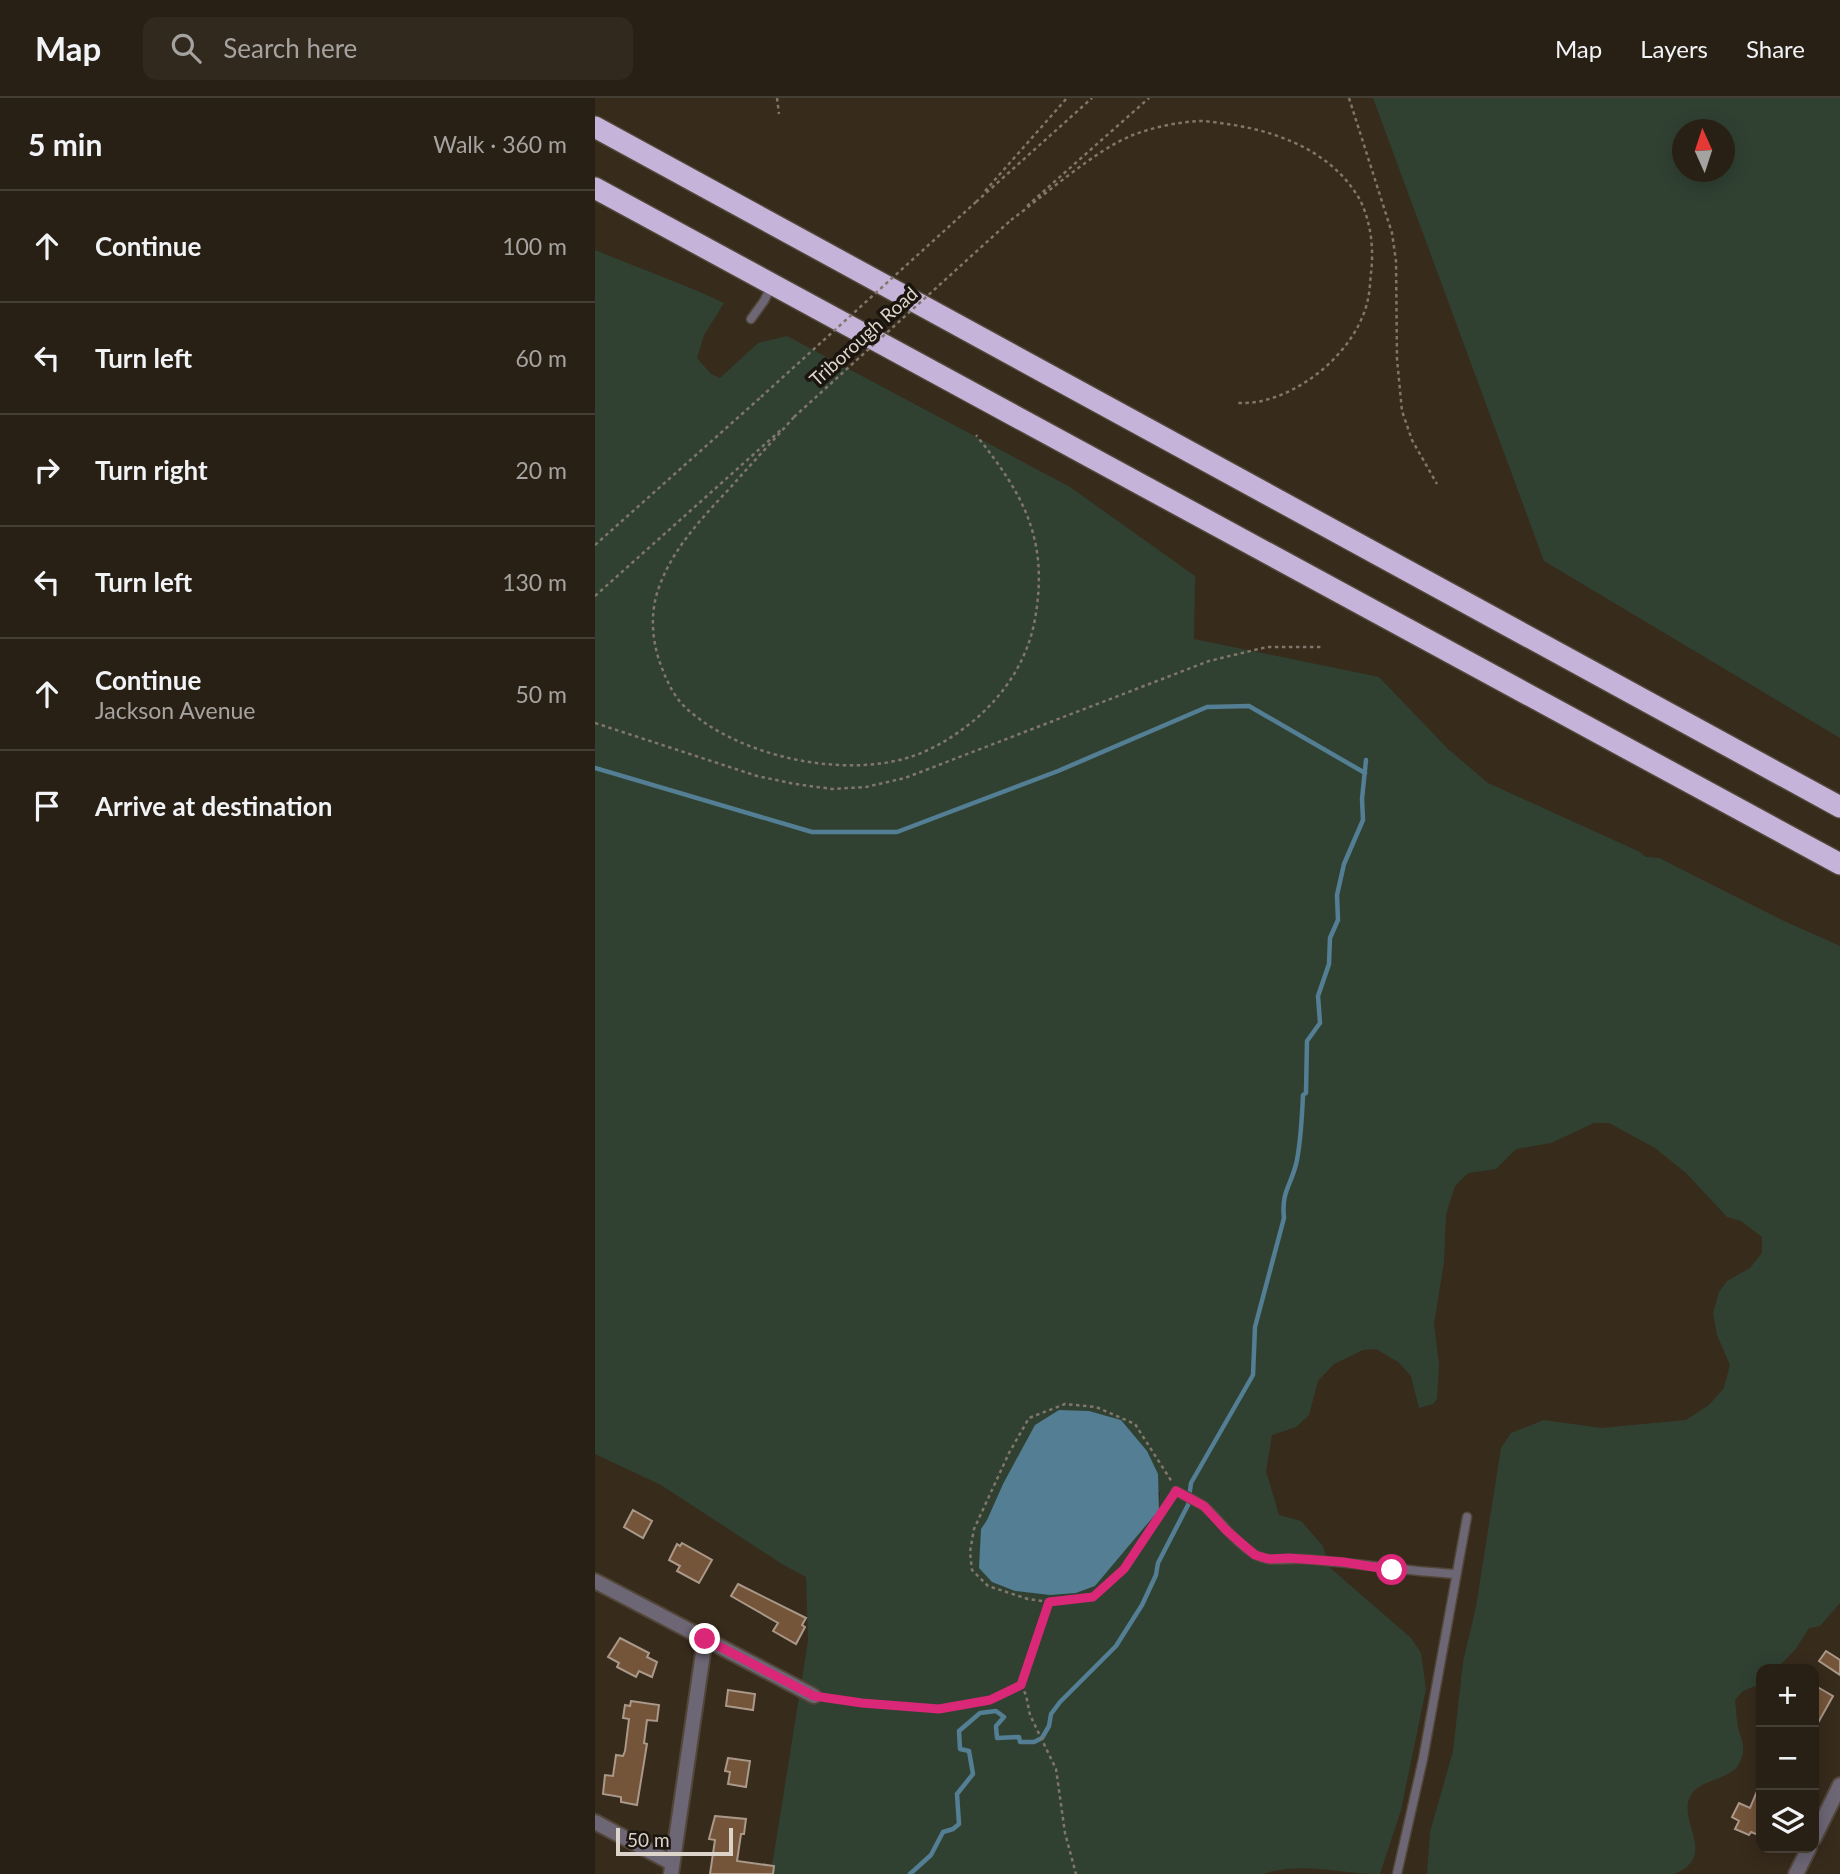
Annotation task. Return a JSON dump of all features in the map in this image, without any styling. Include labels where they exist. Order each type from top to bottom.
[{"type":"highway","points":[[595,127],[1840,807]]},
{"type":"highway","points":[[595,188],[1840,864]]},
{"type":"street","points":[[595,1581],[814,1696]]},
{"type":"street","points":[[595,1822],[671,1868],[705,1639]]},
{"type":"street","points":[[1819,1828],[1840,1785]]},
{"type":"street","points":[[1796,1874],[1806,1853]]},
{"type":"lane","points":[[751,318],[764,301],[772,284]]},
{"type":"lane","points":[[1176,1491],[1204,1506],[1255,1555],[1269,1559],[1343,1562],[1392,1570],[1455,1574]]},
{"type":"lane","points":[[1397,1874],[1423,1759],[1467,1517]]},
{"type":"path","points":[[777,98],[779,114]]},
{"type":"path","points":[[976,202],[1067,98]]},
{"type":"path","name":"Triborough Road","points":[[595,545],[1092,98]]},
{"type":"path","name":"Triborough Road","points":[[595,596],[1149,98]]},
{"type":"path","points":[[1349,98],[1392,233],[1397,275],[1397,359],[1402,411],[1412,440],[1437,484]]},
{"type":"path","points":[[1011,220],[1096,157],[1131,136],[1162,126],[1203,121],[1247,127],[1287,138],[1320,157],[1360,200],[1370,228],[1373,259],[1364,313],[1354,333],[1341,349],[1311,377],[1276,396],[1256,402],[1235,403]]},
{"type":"path","points":[[794,417],[688,533],[671,559],[657,592],[652,623],[655,650],[667,683],[685,707],[716,729],[752,748],[792,759],[841,765],[889,762],[926,752],[960,732],[996,701],[1025,655],[1033,630],[1040,584],[1039,557],[1034,532],[1003,469],[976,435]]},
{"type":"path","points":[[595,723],[757,776],[832,789],[866,787],[905,778],[1209,661],[1267,647],[1321,647]]},
{"type":"path","points":[[1065,1404],[1096,1407],[1135,1424],[1176,1491],[1124,1569],[1093,1597],[1049,1602],[1028,1599],[988,1586],[972,1570],[970,1552],[974,1529],[1009,1453],[1029,1418],[1065,1404]]},
{"type":"path","points":[[1049,1602],[1021,1685],[1030,1715],[1056,1769],[1065,1833],[1076,1874]]},
{"type":"path","points":[[814,1696],[939,1709],[990,1700],[1021,1685]]},
{"type":"green space","points":[[1373,98],[1840,98],[1840,738],[1544,561]]},
{"type":"green space","points":[[595,250],[724,303],[704,335],[697,358],[711,374],[720,378],[758,343],[787,336],[1070,487],[1195,576],[1194,639],[1379,677],[1448,749],[1488,783],[1646,857],[1659,858],[1840,946],[1840,1603],[1820,1626],[1809,1628],[1795,1650],[1781,1664],[1756,1664],[1756,1686],[1743,1691],[1735,1700],[1743,1746],[1740,1762],[1729,1773],[1693,1792],[1688,1808],[1695,1849],[1693,1858],[1687,1867],[1674,1874],[1427,1874],[1430,1832],[1453,1751],[1463,1662],[1476,1607],[1501,1448],[1511,1433],[1544,1420],[1601,1428],[1686,1420],[1709,1405],[1724,1388],[1730,1365],[1717,1335],[1713,1313],[1719,1292],[1727,1281],[1750,1268],[1762,1253],[1762,1237],[1741,1221],[1727,1217],[1686,1173],[1655,1148],[1609,1123],[1594,1123],[1551,1143],[1516,1149],[1496,1169],[1468,1173],[1455,1186],[1446,1214],[1444,1262],[1434,1324],[1439,1365],[1437,1399],[1433,1404],[1419,1408],[1411,1376],[1398,1362],[1376,1349],[1363,1350],[1334,1364],[1318,1381],[1309,1415],[1296,1427],[1272,1435],[1266,1471],[1279,1515],[1301,1521],[1323,1546],[1328,1566],[1411,1638],[1421,1653],[1426,1689],[1401,1810],[1380,1874],[1306,1868],[1263,1874],[768,1874],[773,1860],[808,1641],[806,1577],[661,1485],[595,1454]],"holes":[[[1003,1484],[1160,1492],[1159,1510],[1095,1586],[1076,1593],[981,1529]]]},
{"type":"water","points":[[1059,1410],[1089,1411],[1121,1420],[1147,1451],[1158,1474],[1159,1510],[1095,1586],[1076,1593],[1050,1595],[1015,1591],[992,1582],[979,1568],[981,1529],[1035,1425]]},
{"type":"building","points":[[633,1510],[652,1521],[643,1538],[624,1527]]},
{"type":"building","points":[[682,1543],[712,1560],[699,1583],[677,1571],[680,1566],[669,1560],[677,1544],[680,1546]]},
{"type":"building","points":[[738,1584],[806,1618],[802,1625],[805,1627],[796,1644],[773,1631],[778,1623],[731,1596]]},
{"type":"building","points":[[620,1638],[649,1653],[647,1657],[657,1662],[652,1677],[639,1671],[636,1677],[617,1667],[619,1663],[608,1657]]},
{"type":"building","points":[[1826,1651],[1840,1660],[1840,1675],[1819,1661]]},
{"type":"building","points":[[1819,1688],[1833,1696],[1819,1721]]},
{"type":"building","points":[[728,1690],[755,1694],[753,1710],[726,1706]]},
{"type":"building","points":[[631,1701],[659,1705],[657,1721],[647,1720],[644,1743],[647,1744],[637,1805],[621,1802],[621,1797],[603,1794],[605,1775],[613,1776],[616,1755],[623,1756],[625,1751],[629,1719],[623,1718],[625,1705],[630,1706]]},
{"type":"building","points":[[728,1758],[750,1761],[746,1787],[728,1784],[730,1772],[725,1771]]},
{"type":"building","points":[[1756,1794],[1756,1834],[1751,1832],[1749,1835],[1735,1829],[1739,1821],[1732,1817],[1739,1803],[1750,1808]]},
{"type":"building","points":[[715,1816],[746,1819],[737,1861],[774,1866],[773,1874],[710,1874],[715,1840],[709,1839]]},
{"type":"waterway","points":[[595,768],[812,832],[897,832],[1058,771],[1207,707],[1249,706],[1365,773]]},
{"type":"waterway","points":[[910,1874],[931,1855],[943,1832],[959,1824],[957,1794],[973,1774],[969,1751],[960,1749],[959,1731],[980,1713],[996,1711],[1004,1717],[996,1726],[997,1738],[1019,1737],[1020,1742],[1034,1742],[1042,1738],[1049,1726],[1051,1714],[1060,1702],[1116,1646],[1142,1605],[1156,1575],[1158,1563],[1188,1505],[1191,1483],[1253,1375],[1255,1327],[1284,1218],[1285,1194],[1295,1169],[1298,1152],[1303,1095],[1306,1093],[1307,1041],[1320,1023],[1318,996],[1329,964],[1330,938],[1338,920],[1337,895],[1344,864],[1363,820],[1366,760]]},
{"type":"route","points":[[705,1639],[814,1696],[939,1709],[990,1700],[1021,1685],[1049,1602],[1093,1597],[1124,1569],[1176,1491],[1204,1506],[1255,1555],[1269,1559],[1343,1562],[1392,1570]]}]
